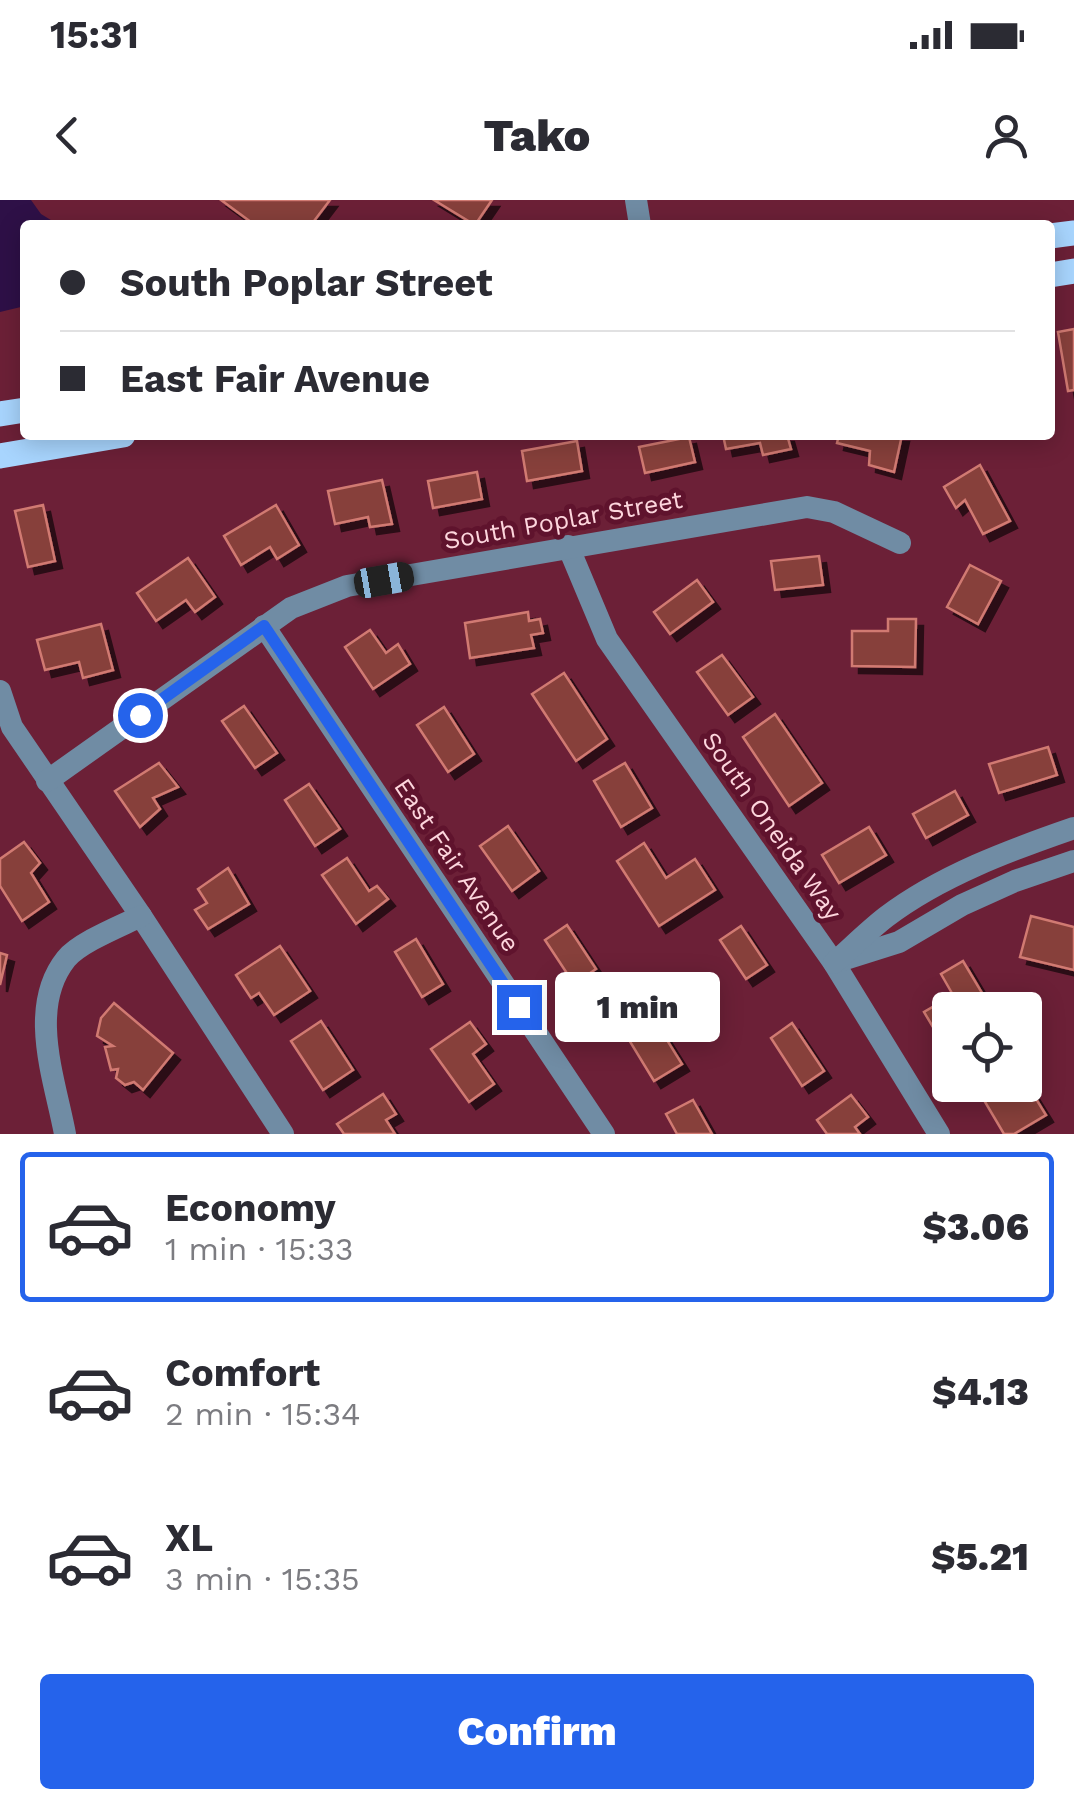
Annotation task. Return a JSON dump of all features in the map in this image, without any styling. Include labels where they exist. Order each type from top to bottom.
[{"type":"main road","points":[[0,456],[94,440]]},
{"type":"street","name":"South Poplar Street","points":[[47,781],[291,608],[347,586],[807,507],[834,512],[900,544]]},
{"type":"street","name":"South Oneida Way","points":[[568,546],[607,639],[834,963],[939,1134]]},
{"type":"street","name":"East Fair Avenue","points":[[264,626],[604,1134]]},
{"type":"street","points":[[0,691],[12,727],[141,916],[282,1134]]},
{"type":"street","points":[[834,963],[888,915],[953,878],[1074,828]]},
{"type":"street","points":[[834,963],[899,942],[1015,881],[1074,861]]},
{"type":"street","points":[[65,1134],[46,1033],[47,1004],[54,980],[68,956],[141,916]]},
{"type":"shaded area","points":[[0,200],[31,200],[51,220],[20,220],[20,307],[0,312]]},
{"type":"building","points":[[221,200],[330,200],[315,220],[248,220]]},
{"type":"building","points":[[434,200],[492,200],[478,220],[467,220]]},
{"type":"building","points":[[1074,329],[1074,390],[1068,391],[1058,332]]},
{"type":"building","points":[[690,440],[695,462],[645,473],[639,447]]},
{"type":"building","points":[[724,440],[788,440],[791,449],[763,455],[760,443],[726,449]]},
{"type":"building","points":[[901,440],[894,472],[869,465],[870,451],[837,443]]},
{"type":"building","points":[[577,441],[582,471],[527,481],[522,451]]},
{"type":"building","points":[[980,465],[1010,521],[983,534],[965,500],[956,508],[944,487]]},
{"type":"building","points":[[477,472],[482,499],[433,508],[428,481]]},
{"type":"building","points":[[382,480],[392,524],[370,527],[368,517],[335,524],[328,491]]},
{"type":"building","points":[[43,505],[55,561],[28,567],[15,511]]},
{"type":"building","points":[[276,505],[299,545],[277,559],[270,547],[241,565],[224,536]]},
{"type":"building","points":[[819,556],[823,585],[775,590],[771,561]]},
{"type":"building","points":[[188,558],[215,597],[195,612],[186,600],[156,621],[137,593]]},
{"type":"building","points":[[970,565],[1001,581],[978,624],[947,607]]},
{"type":"building","points":[[697,580],[713,602],[670,634],[654,612]]},
{"type":"building","points":[[528,612],[529,621],[540,619],[543,633],[531,635],[534,648],[470,658],[465,623]]},
{"type":"building","points":[[888,619],[916,619],[915,667],[852,666],[852,631],[888,631]]},
{"type":"building","points":[[101,624],[113,670],[83,678],[79,662],[45,670],[37,640]]},
{"type":"building","points":[[370,630],[386,653],[398,644],[410,664],[373,689],[345,647]]},
{"type":"building","points":[[722,655],[753,697],[728,715],[697,672]]},
{"type":"building","points":[[564,673],[607,739],[576,761],[532,694]]},
{"type":"building","points":[[244,706],[277,753],[255,768],[222,721]]},
{"type":"building","points":[[444,707],[474,754],[448,772],[417,725]]},
{"type":"building","points":[[775,714],[822,783],[789,806],[743,737]]},
{"type":"building","points":[[1048,747],[1057,775],[999,793],[989,764]]},
{"type":"building","points":[[159,763],[178,787],[153,798],[160,809],[140,827],[115,791]]},
{"type":"building","points":[[625,763],[652,808],[621,827],[594,781]]},
{"type":"building","points":[[309,784],[340,829],[315,846],[285,800]]},
{"type":"building","points":[[955,791],[968,815],[926,838],[913,814]]},
{"type":"building","points":[[508,826],[539,871],[512,891],[480,846]]},
{"type":"building","points":[[869,827],[886,855],[839,883],[822,855]]},
{"type":"building","points":[[24,842],[40,863],[31,873],[49,902],[22,921],[0,886],[0,859]]},
{"type":"building","points":[[644,843],[666,878],[695,859],[715,890],[659,926],[617,861]]},
{"type":"building","points":[[347,858],[369,891],[377,886],[388,899],[356,924],[322,875]]},
{"type":"building","points":[[228,868],[249,904],[208,929],[195,910],[207,903],[198,889]]},
{"type":"building","points":[[1031,916],[1074,927],[1074,970],[1020,957]]},
{"type":"building","points":[[567,925],[596,969],[574,984],[545,940]]},
{"type":"building","points":[[741,926],[767,965],[746,979],[720,940]]},
{"type":"building","points":[[416,939],[443,984],[422,997],[395,952]]},
{"type":"building","points":[[280,946],[310,991],[274,1015],[259,993],[251,998],[236,975]]},
{"type":"building","points":[[0,953],[7,955],[0,985]]},
{"type":"building","points":[[963,961],[981,992],[951,992],[941,974]]},
{"type":"building","points":[[642,1000],[682,1064],[654,1081],[615,1017]]},
{"type":"building","points":[[114,1003],[173,1053],[143,1090],[134,1082],[125,1085],[116,1078],[118,1069],[111,1070],[105,1047],[113,1046],[97,1036],[101,1018]]},
{"type":"building","points":[[932,1007],[932,1026],[924,1012]]},
{"type":"building","points":[[321,1021],[353,1070],[323,1090],[291,1041]]},
{"type":"building","points":[[470,1022],[486,1044],[473,1054],[494,1084],[469,1102],[431,1049]]},
{"type":"building","points":[[792,1023],[824,1071],[802,1086],[771,1038]]},
{"type":"building","points":[[383,1094],[396,1114],[386,1120],[395,1134],[344,1134],[337,1124]]},
{"type":"building","points":[[851,1095],[868,1117],[855,1127],[860,1134],[827,1134],[817,1120]]},
{"type":"building","points":[[693,1100],[712,1134],[677,1134],[666,1114]]},
{"type":"building","points":[[985,1102],[1038,1102],[1046,1115],[1014,1134],[1004,1134]]},
{"type":"route","points":[[140,715],[264,626],[519,1007]]}]
